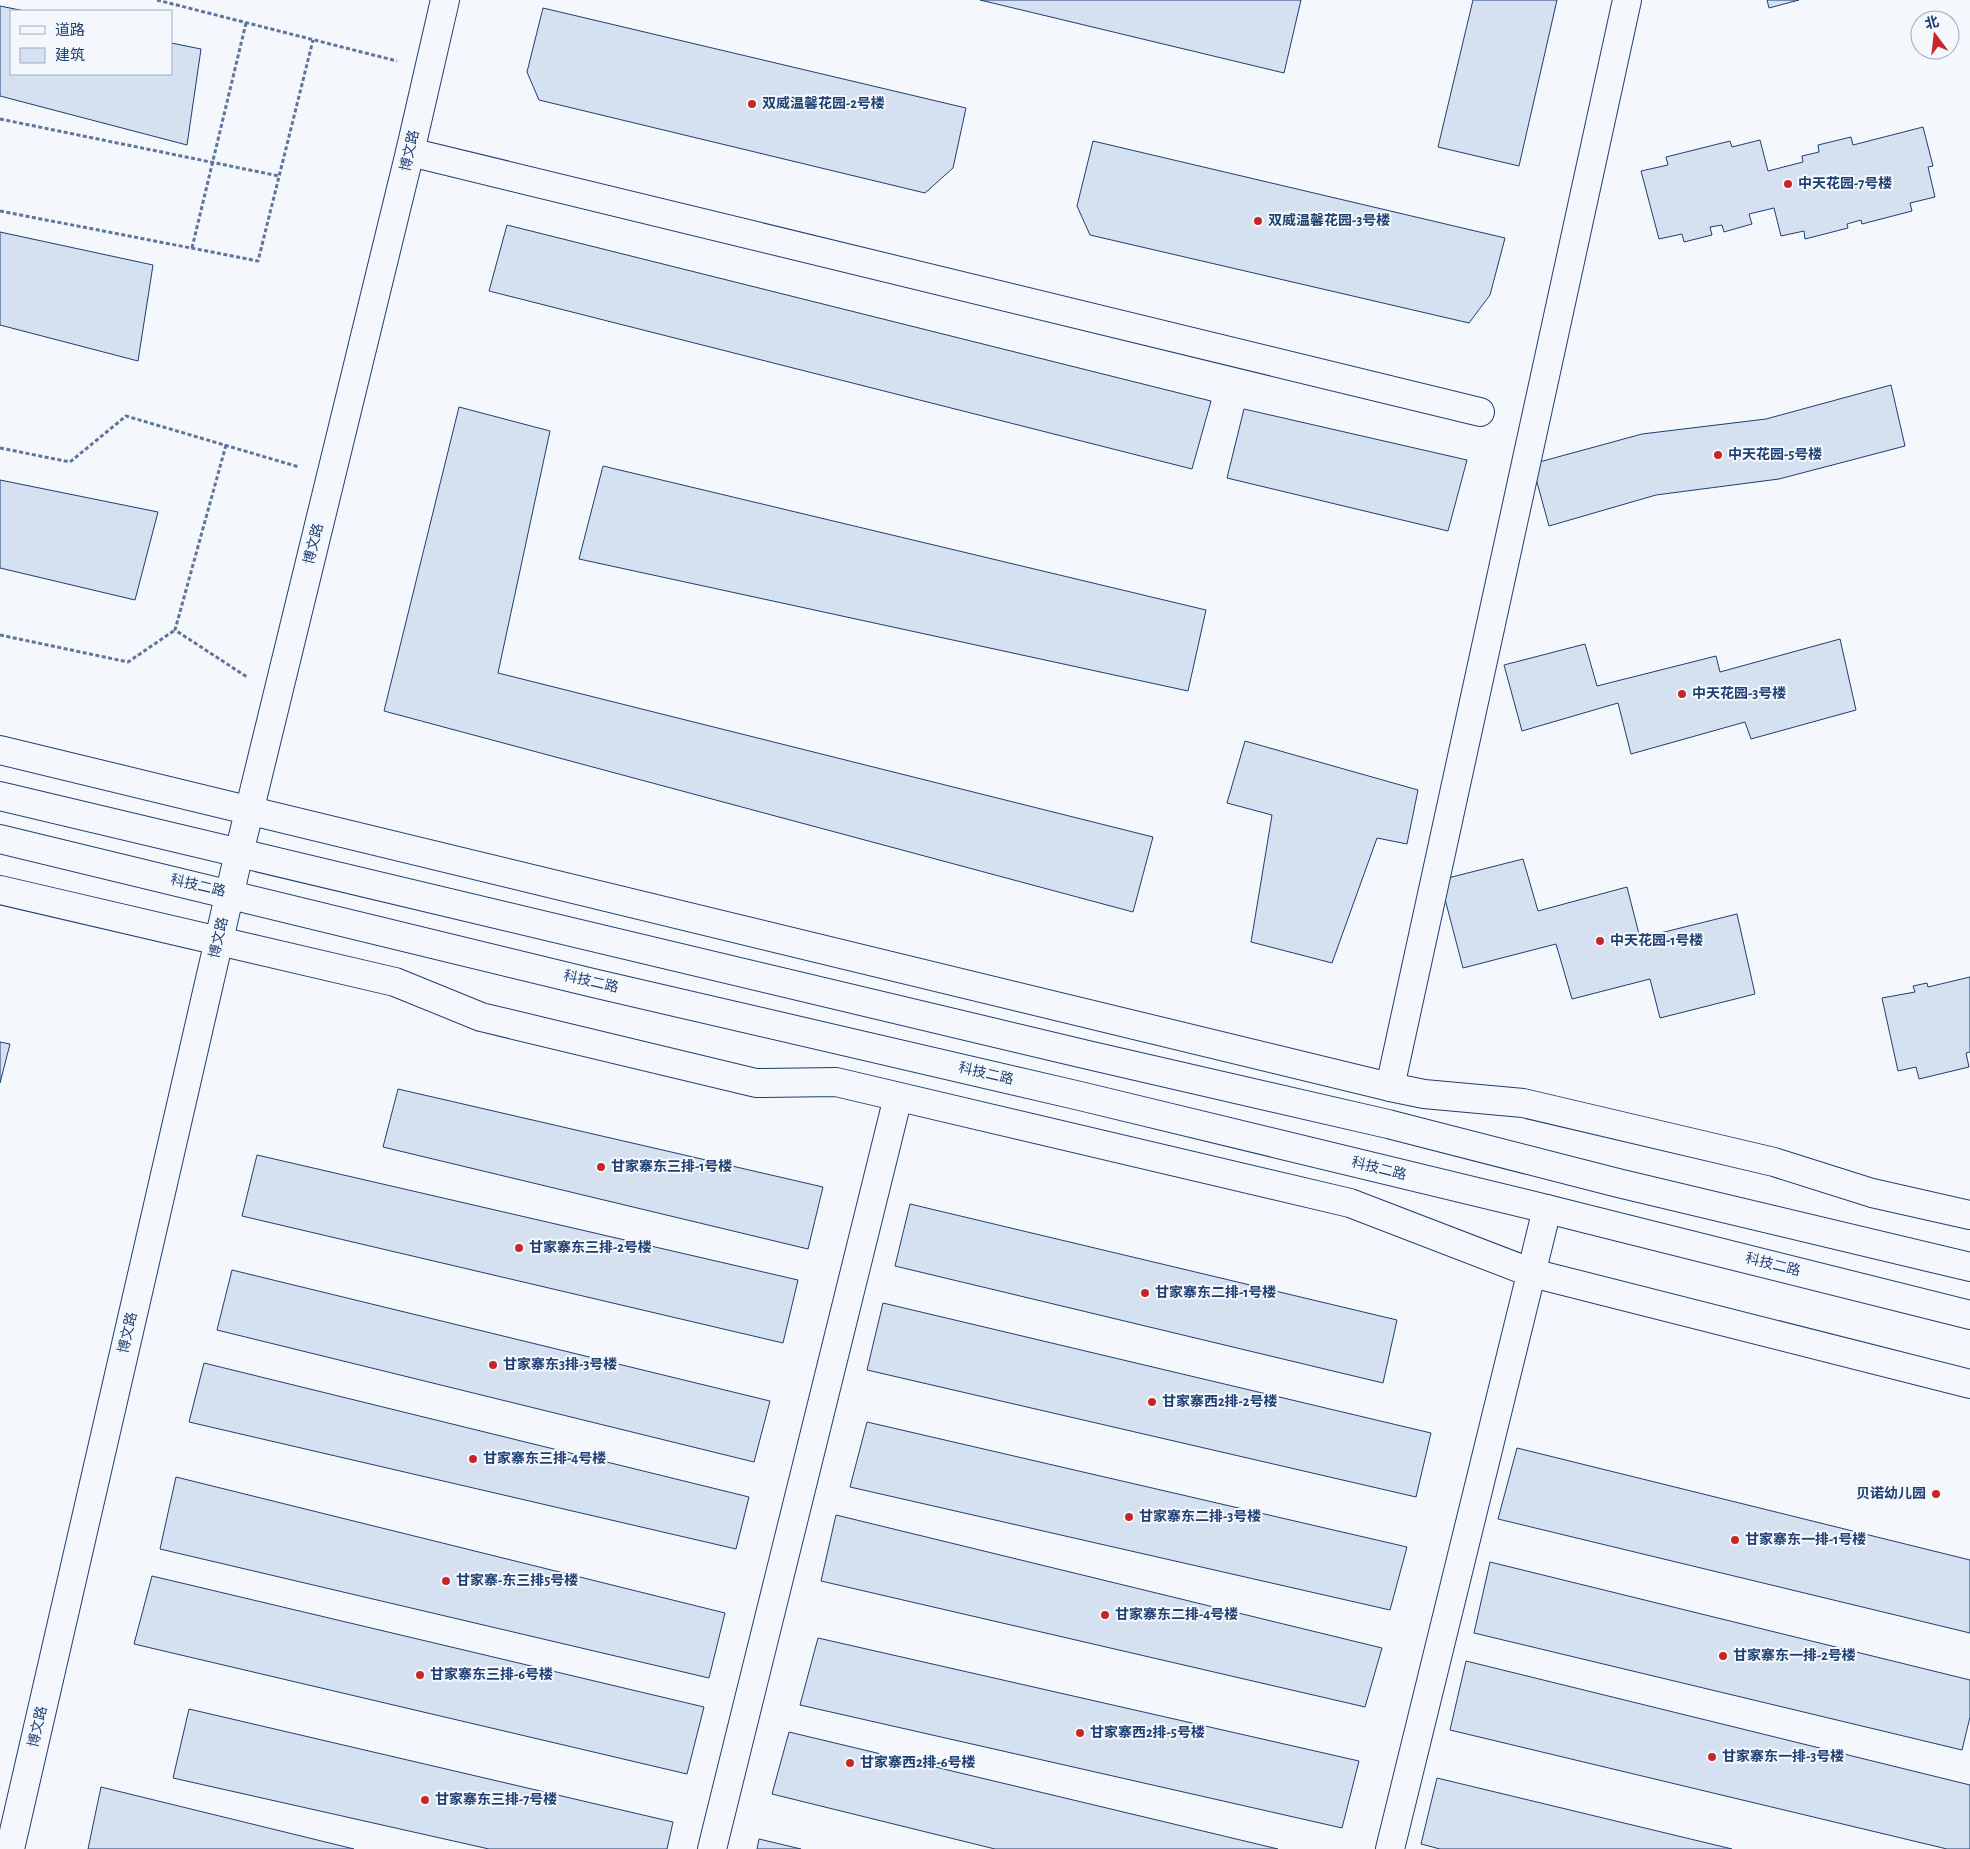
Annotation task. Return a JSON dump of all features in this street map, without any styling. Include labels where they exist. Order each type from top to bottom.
[{"type":"street","name":"博文路","points":[[10,1849],[238,853],[410,152],[445,0]]},
{"type":"street","points":[[1390,1087],[1627,0]]},
{"type":"street","points":[[410,152],[1480,412]]},
{"type":"street","points":[[0,750],[250,809],[1390,1087],[1424,1094],[1523,1103],[1774,1162],[1872,1193],[1970,1215]]},
{"type":"street","points":[[0,796],[1079,1053],[1388,1124],[1618,1183],[1970,1266]]},
{"type":"street","name":"科技二路","points":[[0,839],[593,983],[1080,1096],[1547,1209],[1970,1315]]},
{"type":"street","points":[[0,890],[395,982],[481,1017],[756,1082],[836,1082],[1350,1203],[1532,1273],[1970,1384]]},
{"type":"street","points":[[712,1849],[898,1097]]},
{"type":"street","points":[[1390,1849],[1547,1209]]},
{"type":"path","points":[[157,0],[429,69]]},
{"type":"path","points":[[192,248],[246,23]]},
{"type":"path","points":[[0,211],[258,261],[313,40]]},
{"type":"path","points":[[0,119],[279,176]]},
{"type":"path","points":[[0,448],[70,462],[126,416],[331,477]]},
{"type":"path","points":[[0,635],[128,662],[175,630],[226,445]]},
{"type":"path","points":[[175,630],[277,697]]},
{"type":"building","points":[[980,0],[1301,0],[1284,73]]},
{"type":"building","points":[[1473,0],[1557,0],[1519,166],[1438,147]]},
{"type":"building","points":[[1767,0],[1799,0],[1769,8]]},
{"type":"building","points":[[0,6],[20,10],[10,10],[10,75],[172,75],[172,43],[201,49],[187,145],[0,96]]},
{"type":"building","name":"双威温馨花园-2号楼","points":[[543,8],[966,108],[953,168],[925,193],[539,100],[527,72]]},
{"type":"building","name":"中天花园-7号楼","points":[[1923,127],[1933,166],[1928,167],[1935,197],[1910,203],[1912,211],[1862,224],[1861,220],[1847,224],[1848,228],[1805,239],[1804,231],[1781,236],[1774,208],[1749,214],[1752,224],[1724,232],[1722,225],[1710,227],[1712,235],[1684,242],[1682,234],[1659,239],[1641,171],[1668,165],[1666,157],[1730,141],[1732,147],[1760,140],[1768,171],[1803,162],[1802,156],[1819,152],[1818,145],[1851,137],[1853,145]]},
{"type":"building","name":"双威温馨花园-3号楼","points":[[1093,141],[1505,238],[1490,295],[1469,323],[1090,235],[1077,206]]},
{"type":"building","points":[[507,225],[1211,401],[1192,469],[489,291]]},
{"type":"building","points":[[0,232],[153,265],[138,361],[0,325]]},
{"type":"building","name":"中天花园-5号楼","points":[[1891,385],[1905,446],[1779,479],[1656,495],[1549,526],[1532,464],[1642,434],[1766,419]]},
{"type":"building","points":[[459,407],[550,431],[498,673],[1153,837],[1133,912],[384,711]]},
{"type":"building","points":[[1244,409],[1467,460],[1448,531],[1227,478]]},
{"type":"building","points":[[603,466],[1206,610],[1188,691],[579,559]]},
{"type":"building","points":[[0,480],[158,512],[135,600],[0,568]]},
{"type":"building","name":"中天花园-3号楼","points":[[1840,639],[1856,710],[1751,739],[1745,722],[1631,754],[1618,703],[1522,731],[1504,665],[1585,644],[1597,686],[1716,656],[1720,672]]},
{"type":"building","points":[[1245,741],[1418,790],[1407,844],[1377,838],[1332,963],[1251,942],[1272,815],[1227,803]]},
{"type":"building","name":"中天花园-1号楼","points":[[1523,859],[1538,911],[1627,887],[1640,938],[1737,914],[1755,994],[1660,1018],[1650,979],[1572,999],[1556,944],[1463,968],[1440,880]]},
{"type":"building","points":[[1970,977],[1970,1052],[1966,1053],[1969,1067],[1919,1079],[1916,1067],[1898,1071],[1882,998],[1915,992],[1913,986],[1927,983],[1928,987]]},
{"type":"building","points":[[0,1042],[10,1044],[0,1083]]},
{"type":"building","name":"甘家寨东三排-1号楼","points":[[398,1089],[823,1187],[808,1249],[383,1147]]},
{"type":"building","name":"甘家寨东三排-2号楼","points":[[257,1155],[798,1280],[783,1343],[242,1216]]},
{"type":"building","name":"甘家寨东二排-1号楼","points":[[910,1204],[1397,1320],[1383,1383],[895,1266]]},
{"type":"building","name":"甘家寨东3排-3号楼","points":[[232,1270],[770,1401],[754,1462],[217,1330]]},
{"type":"building","name":"甘家寨西2排-2号楼","points":[[883,1303],[1431,1433],[1416,1497],[867,1370]]},
{"type":"building","name":"甘家寨东三排-4号楼","points":[[204,1363],[749,1497],[736,1549],[189,1422]]},
{"type":"building","name":"甘家寨东二排-3号楼","points":[[867,1422],[1407,1547],[1390,1610],[850,1487]]},
{"type":"building","name":"甘家寨东一排-1号楼","points":[[1517,1448],[1970,1560],[1970,1633],[1498,1519]]},
{"type":"building","name":"甘家寨-东三排5号楼","points":[[176,1477],[725,1613],[709,1678],[160,1549]]},
{"type":"building","name":"甘家寨东二排-4号楼","points":[[836,1515],[1382,1648],[1365,1707],[821,1581]]},
{"type":"building","name":"甘家寨东一排-2号楼","points":[[1490,1562],[1970,1680],[1970,1717],[1962,1750],[1474,1633]]},
{"type":"building","name":"甘家寨东三排-6号楼","points":[[152,1576],[704,1707],[687,1774],[134,1644]]},
{"type":"building","name":"甘家寨西2排-5号楼","points":[[818,1638],[1359,1761],[1342,1828],[800,1705]]},
{"type":"building","name":"甘家寨东一排-3号楼","points":[[1466,1661],[1970,1785],[1970,1849],[1947,1849],[1450,1730]]},
{"type":"building","name":"甘家寨东三排-7号楼","points":[[189,1709],[673,1822],[667,1849],[489,1849],[173,1778]]},
{"type":"building","name":"甘家寨西2排-6号楼","points":[[789,1732],[1278,1849],[995,1849],[772,1794]]},
{"type":"building","points":[[1437,1778],[1732,1849],[1440,1849],[1421,1844]]},
{"type":"building","points":[[101,1787],[354,1849],[88,1849]]},
{"type":"building","points":[[759,1839],[801,1849],[757,1849]]},
{"type":"place","name":"双威温馨花园-2号楼","points":[[752,104]]},
{"type":"place","name":"中天花园-7号楼","points":[[1788,184]]},
{"type":"place","name":"双威温馨花园-3号楼","points":[[1258,221]]},
{"type":"place","name":"中天花园-5号楼","points":[[1718,455]]},
{"type":"place","name":"中天花园-3号楼","points":[[1682,694]]},
{"type":"place","name":"中天花园-1号楼","points":[[1600,941]]},
{"type":"place","name":"甘家寨东三排-1号楼","points":[[601,1167]]},
{"type":"place","name":"甘家寨东三排-2号楼","points":[[519,1248]]},
{"type":"place","name":"甘家寨东二排-1号楼","points":[[1145,1293]]},
{"type":"place","name":"甘家寨东3排-3号楼","points":[[493,1365]]},
{"type":"place","name":"甘家寨西2排-2号楼","points":[[1152,1402]]},
{"type":"place","name":"甘家寨东三排-4号楼","points":[[473,1459]]},
{"type":"place","name":"贝诺幼儿园","points":[[1936,1494]]},
{"type":"place","name":"甘家寨东二排-3号楼","points":[[1129,1517]]},
{"type":"place","name":"甘家寨东一排-1号楼","points":[[1735,1540]]},
{"type":"place","name":"甘家寨-东三排5号楼","points":[[446,1581]]},
{"type":"place","name":"甘家寨东二排-4号楼","points":[[1105,1615]]},
{"type":"place","name":"甘家寨东一排-2号楼","points":[[1723,1656]]},
{"type":"place","name":"甘家寨东三排-6号楼","points":[[420,1675]]},
{"type":"place","name":"甘家寨西2排-5号楼","points":[[1080,1733]]},
{"type":"place","name":"甘家寨东一排-3号楼","points":[[1712,1757]]},
{"type":"place","name":"甘家寨西2排-6号楼","points":[[850,1763]]},
{"type":"place","name":"甘家寨东三排-7号楼","points":[[425,1800]]}]
